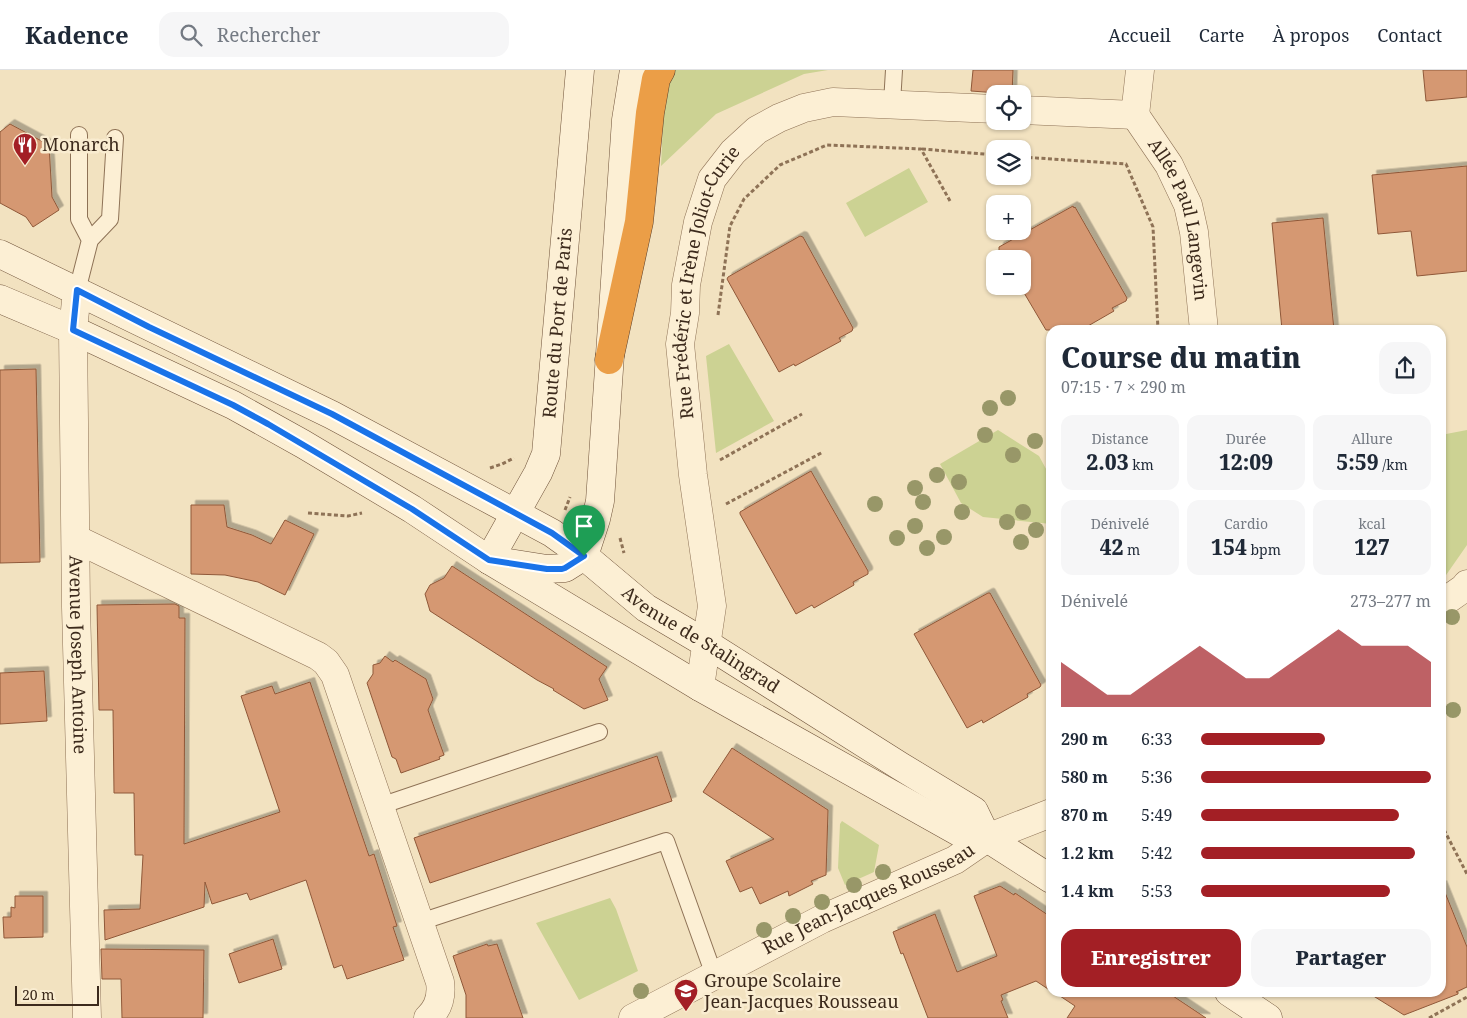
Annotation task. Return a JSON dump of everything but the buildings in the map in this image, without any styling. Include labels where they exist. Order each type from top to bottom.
[{"type":"highway","points":[[609,360],[639,222],[650,112],[656,79],[660,70]]},
{"type":"main road","name":"Route du Port de Paris","points":[[489,560],[543,463],[546,454],[580,70]]},
{"type":"main road","points":[[489,560],[547,569],[565,568],[584,556],[596,519],[600,501],[626,120],[634,70]]},
{"type":"main road","points":[[1031,110],[1135,115],[1140,70]]},
{"type":"main road","name":"Rue Frédéric et Irène Joliot-Curie","points":[[700,687],[712,606],[693,475],[680,344],[685,313],[686,285],[698,222],[712,179],[734,152],[757,130],[779,118],[804,108],[833,102],[986,109]]},
{"type":"main road","name":"Allée Paul Langevin","points":[[1135,115],[1169,165],[1188,205],[1194,232],[1203,325]]},
{"type":"main road","name":"Avenue de Stalingrad","points":[[0,254],[332,414],[552,533],[584,556],[646,608],[974,811],[987,838]]},
{"type":"main road","name":"Avenue Joseph Antoine","points":[[77,290],[73,330],[76,607],[87,1018]]},
{"type":"main road","name":"Avenue de Stalingrad","points":[[0,298],[73,330],[242,410],[406,506],[489,560],[700,687],[959,832],[987,838],[1046,876]]},
{"type":"main road","points":[[76,539],[318,656],[326,662],[335,675],[420,922],[441,990],[441,997],[437,1007],[428,1018]]},
{"type":"main road","points":[[1446,601],[1467,584]]},
{"type":"main road","name":"Rue Jean-Jacques Rousseau","points":[[633,1018],[822,920],[955,860],[987,838],[1046,816]]},
{"type":"main road","points":[[1236,997],[1268,1018]]},
{"type":"lane","points":[[892,104],[894,70]]},
{"type":"lane","points":[[79,135],[79,219],[90,240]]},
{"type":"lane","points":[[77,290],[90,240],[110,220],[115,138]]},
{"type":"lane","points":[[380,806],[598,732]]},
{"type":"lane","points":[[420,922],[666,841],[714,975]]},
{"type":"path","points":[[718,314],[730,226],[744,199],[780,165],[826,145],[921,149],[986,154]]},
{"type":"path","points":[[921,149],[950,201]]},
{"type":"path","points":[[1031,157],[1126,164],[1153,226],[1158,325]]},
{"type":"path","points":[[693,475],[802,414]]},
{"type":"path","points":[[699,519],[823,452]]},
{"type":"path","points":[[308,513],[348,516],[366,512]]},
{"type":"path","points":[[1446,834],[1467,874]]},
{"type":"path","points":[[1429,1018],[1467,998]]},
{"type":"green space","points":[[672,70],[828,70],[804,74],[716,114],[661,166],[664,99]]},
{"type":"green space","points":[[909,168],[928,202],[865,237],[846,203]]},
{"type":"green space","points":[[729,344],[774,421],[716,453],[706,356]]},
{"type":"green space","points":[[998,430],[1039,456],[1046,469],[1046,523],[983,517],[961,503],[940,464]]},
{"type":"green space","points":[[1467,430],[1467,545],[1446,575],[1446,434]]},
{"type":"green space","points":[[842,821],[879,845],[874,872],[845,885],[838,868],[840,824]]},
{"type":"green space","points":[[610,898],[616,909],[638,971],[579,1000],[536,923]]},
{"type":"place","name":"Monarch","points":[[25,166]]},
{"type":"place","name":"Groupe Scolaire Jean-Jacques Rousseau","points":[[686,1012]]},
{"type":"route","points":[[77,290],[149,327],[332,414],[552,533],[584,556],[562,569],[547,569],[489,560],[412,509],[268,424],[233,405],[73,330],[77,290]]}]
